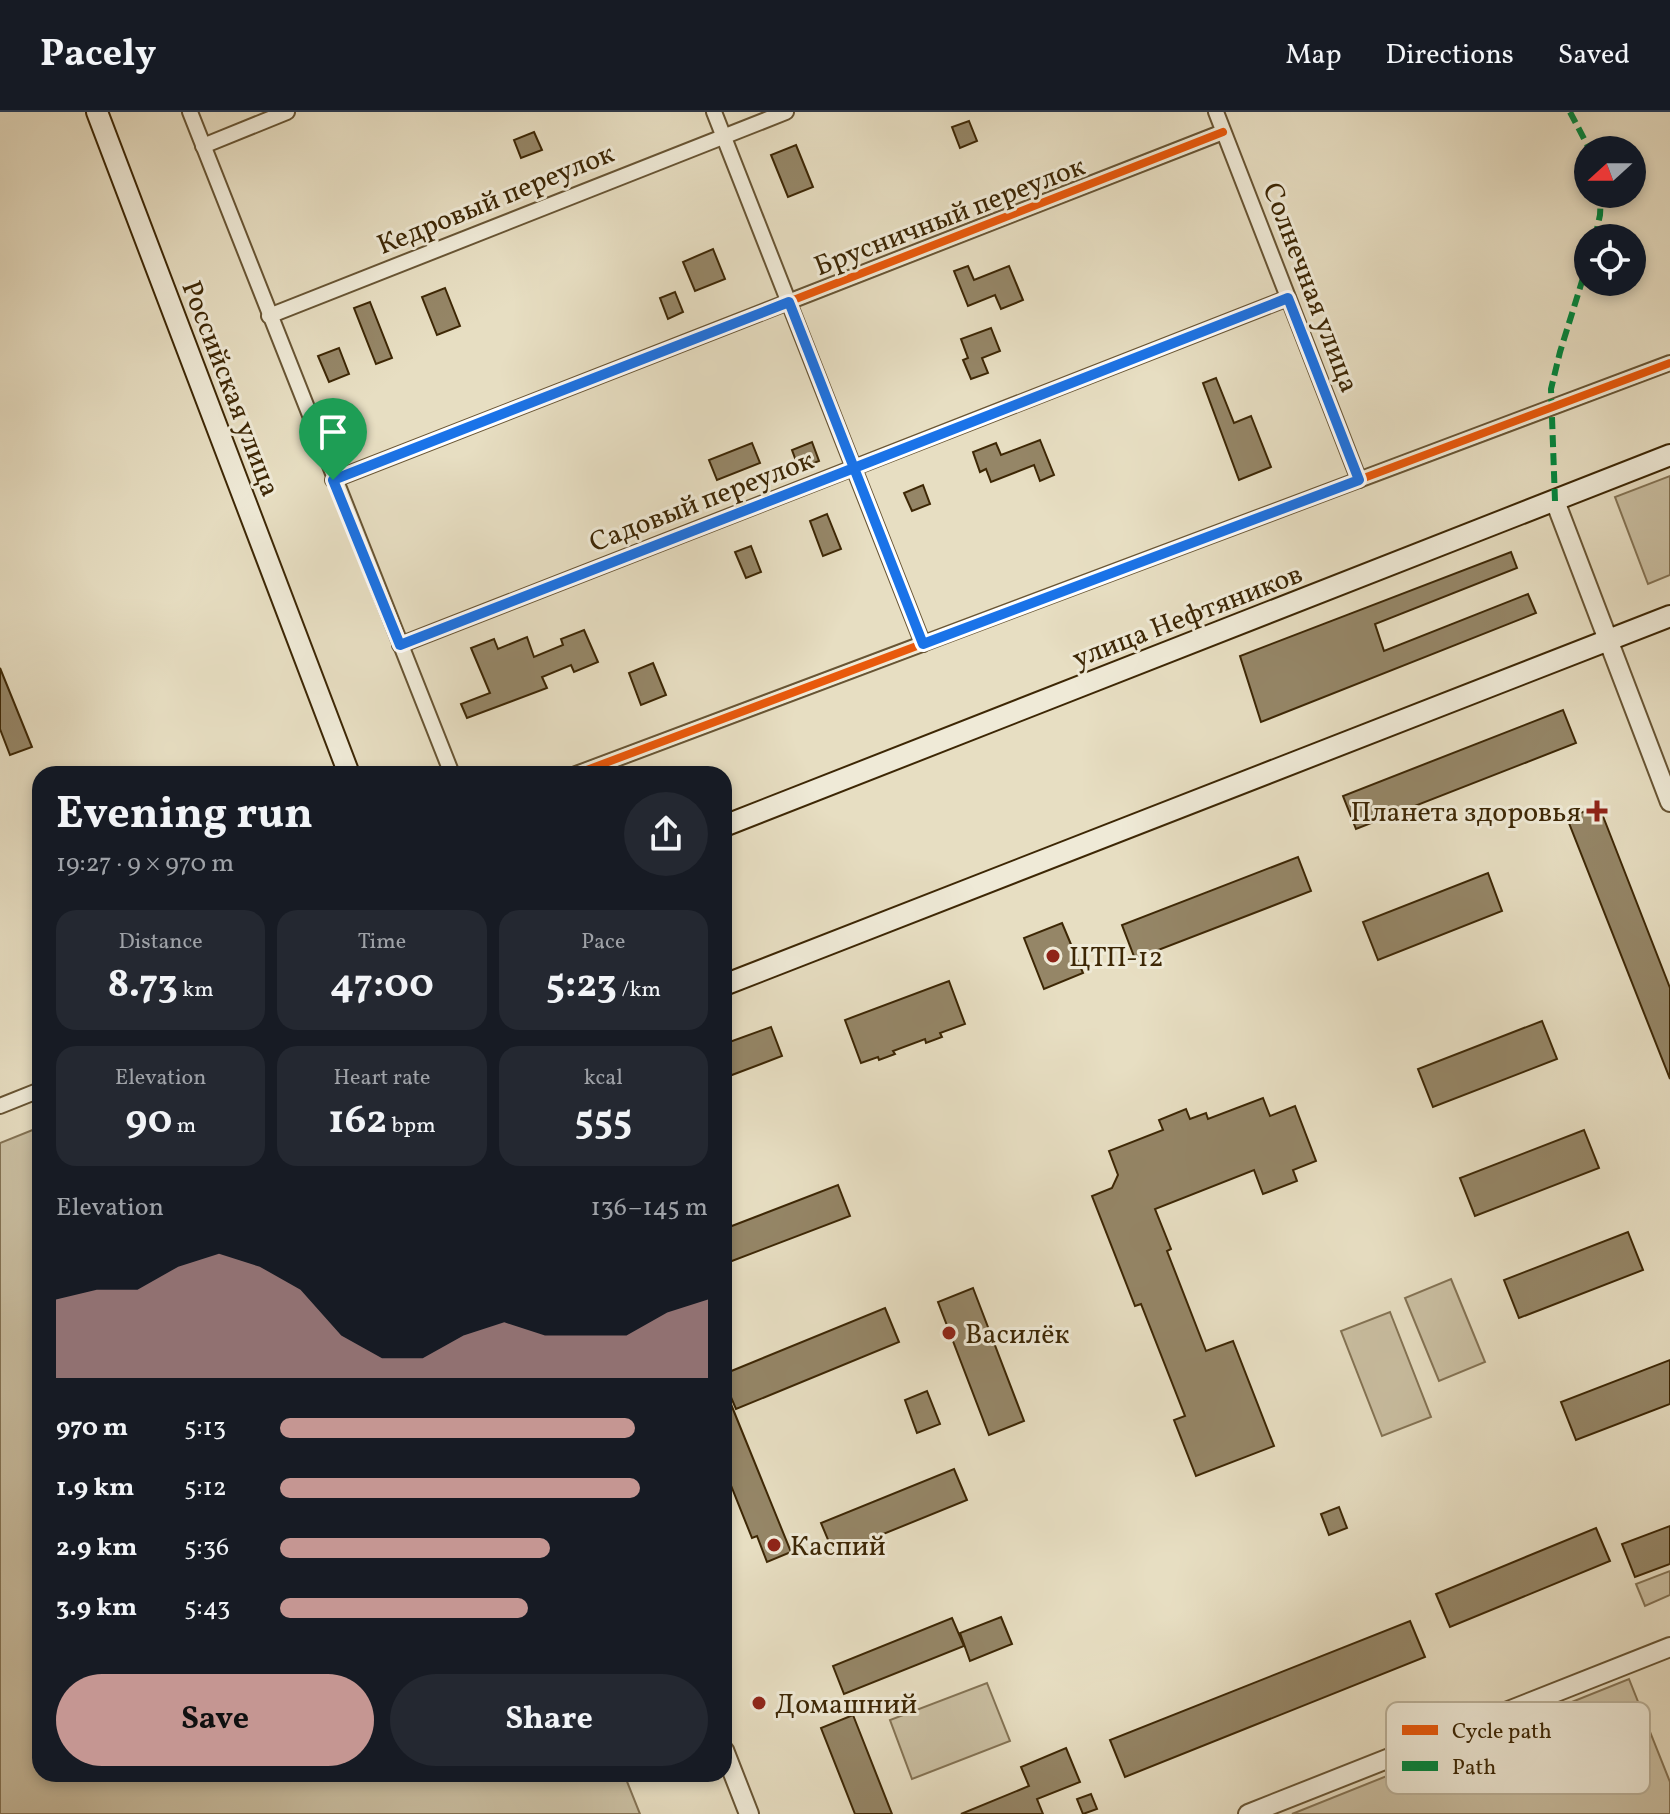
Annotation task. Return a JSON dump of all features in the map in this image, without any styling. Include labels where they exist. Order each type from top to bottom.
[{"type":"main road","name":"Российская улица","points":[[97,112],[346,766]]},
{"type":"main road","name":"улица Нефтяников","points":[[732,823],[1670,455]]},
{"type":"main road","points":[[732,982],[1670,616]]},
{"type":"street","points":[[190,112],[333,480],[449,766]]},
{"type":"street","points":[[203,146],[287,112]]},
{"type":"street","points":[[714,112],[923,644]]},
{"type":"street","name":"Кедровый переулок","points":[[269,316],[786,112]]},
{"type":"street","name":"Солнечная улица","points":[[1216,112],[1359,480]]},
{"type":"street","name":"Брусничный переулок","points":[[333,480],[1223,132]]},
{"type":"street","name":"Садовый переулок","points":[[400,645],[1288,298]]},
{"type":"street","points":[[597,766],[1670,363]]},
{"type":"street","points":[[1555,501],[1670,802]]},
{"type":"street","points":[[0,1106],[32,1093]]},
{"type":"street","points":[[1531,1702],[1670,1647]]},
{"type":"street","points":[[1248,1814],[1386,1759]]},
{"type":"street","points":[[732,1770],[749,1814]]},
{"type":"shaded area","points":[[1670,476],[1670,575],[1648,584],[1615,497]]},
{"type":"shaded area","points":[[32,1130],[32,1782],[627,1782],[640,1814],[0,1814],[0,1143]]},
{"type":"shaded area","points":[[1451,1279],[1485,1362],[1439,1381],[1405,1298]]},
{"type":"shaded area","points":[[1390,1312],[1431,1417],[1382,1436],[1341,1331]]},
{"type":"shaded area","points":[[1670,1571],[1670,1595],[1645,1606],[1636,1584]]},
{"type":"shaded area","points":[[1629,1679],[1638,1702],[1572,1702]]},
{"type":"shaded area","points":[[987,1683],[1010,1741],[912,1779],[890,1720]]},
{"type":"shaded area","points":[[1650,1732],[1670,1782],[1670,1814],[1292,1814],[1386,1776],[1386,1794],[1650,1794]]},
{"type":"building","points":[[969,121],[977,141],[960,148],[952,127]]},
{"type":"building","points":[[534,132],[542,150],[521,158],[514,140]]},
{"type":"building","points":[[796,145],[813,187],[788,197],[771,155]]},
{"type":"building","points":[[713,249],[725,279],[695,291],[683,262]]},
{"type":"building","points":[[968,266],[974,280],[1009,266],[1023,300],[1001,309],[995,295],[968,306],[954,271]]},
{"type":"building","points":[[445,288],[460,326],[437,335],[422,297]]},
{"type":"building","points":[[675,292],[683,312],[668,319],[660,298]]},
{"type":"building","points":[[370,302],[392,358],[376,364],[354,308]]},
{"type":"building","points":[[991,328],[1000,351],[982,358],[988,373],[971,379],[963,360],[968,358],[961,339]]},
{"type":"building","points":[[339,348],[349,374],[329,382],[318,356]]},
{"type":"building","points":[[1216,378],[1234,423],[1251,416],[1271,467],[1239,480],[1203,383]]},
{"type":"building","points":[[1040,440],[1054,475],[1040,481],[1034,465],[991,482],[986,469],[980,472],[973,452],[996,443],[1001,455]]},
{"type":"building","points":[[812,442],[819,461],[799,469],[792,450]]},
{"type":"building","points":[[752,443],[760,463],[717,480],[709,460]]},
{"type":"building","points":[[923,485],[930,504],[912,511],[904,493]]},
{"type":"building","points":[[827,514],[841,549],[823,556],[810,521]]},
{"type":"building","points":[[751,546],[761,572],[746,578],[735,552]]},
{"type":"building","points":[[1511,552],[1517,568],[1375,624],[1384,651],[1528,594],[1536,613],[1261,722],[1240,656]]},
{"type":"building","points":[[584,630],[598,662],[574,672],[571,665],[542,677],[547,688],[467,718],[461,704],[490,693],[471,648],[494,639],[498,649],[527,637],[534,657],[563,645],[561,639]]},
{"type":"building","points":[[653,663],[666,695],[641,705],[629,673]]},
{"type":"building","points":[[0,668],[32,747],[10,755],[0,729]]},
{"type":"building","points":[[1563,710],[1576,743],[1356,829],[1343,796]]},
{"type":"building","points":[[1599,806],[1670,988],[1670,1079],[1567,818]]},
{"type":"building","points":[[1298,857],[1311,891],[1135,959],[1122,925]]},
{"type":"building","points":[[1488,873],[1502,911],[1378,960],[1363,922]]},
{"type":"building","name":"ЦТП-12","points":[[1062,923],[1083,973],[1044,989],[1024,938]]},
{"type":"building","points":[[949,981],[965,1024],[940,1033],[942,1037],[926,1043],[925,1039],[879,1060],[878,1057],[861,1063],[845,1020]]},
{"type":"building","points":[[1542,1021],[1557,1059],[1433,1107],[1418,1069]]},
{"type":"building","points":[[771,1027],[782,1056],[732,1075],[732,1041]]},
{"type":"building","points":[[1263,1098],[1270,1116],[1295,1106],[1316,1161],[1293,1170],[1297,1181],[1263,1194],[1254,1170],[1155,1209],[1171,1249],[1167,1251],[1206,1351],[1233,1341],[1274,1446],[1196,1476],[1174,1420],[1185,1416],[1141,1304],[1135,1306],[1092,1196],[1112,1188],[1118,1175],[1109,1151],[1163,1130],[1159,1120],[1186,1109],[1190,1119],[1206,1113],[1208,1119]]},
{"type":"building","points":[[1584,1130],[1599,1168],[1475,1216],[1460,1178]]},
{"type":"building","points":[[838,1185],[850,1216],[732,1261],[732,1226]]},
{"type":"building","points":[[1628,1232],[1643,1270],[1519,1318],[1504,1280]]},
{"type":"building","points":[[973,1288],[1024,1421],[989,1435],[938,1302]]},
{"type":"building","points":[[885,1308],[899,1342],[736,1409],[732,1400],[732,1371]]},
{"type":"building","points":[[1670,1360],[1670,1404],[1576,1440],[1561,1402]]},
{"type":"building","points":[[927,1391],[940,1424],[917,1433],[905,1400]]},
{"type":"building","points":[[732,1407],[791,1552],[767,1562],[757,1536],[752,1538],[732,1488]]},
{"type":"building","points":[[954,1469],[967,1500],[834,1554],[821,1523]]},
{"type":"building","points":[[1339,1507],[1347,1528],[1329,1535],[1321,1514]]},
{"type":"building","points":[[1670,1526],[1670,1564],[1635,1577],[1622,1544]]},
{"type":"building","points":[[1596,1528],[1610,1561],[1450,1627],[1436,1594]]},
{"type":"building","points":[[1001,1617],[1012,1644],[970,1661],[960,1633]]},
{"type":"building","points":[[952,1618],[964,1646],[844,1694],[833,1666]]},
{"type":"building","points":[[1410,1621],[1425,1657],[1125,1777],[1110,1740]]},
{"type":"building","points":[[853,1715],[892,1814],[855,1814],[821,1728]]},
{"type":"building","points":[[1066,1748],[1080,1782],[1037,1799],[1043,1814],[961,1814],[1029,1786],[1021,1767]]},
{"type":"building","points":[[1091,1794],[1097,1809],[1083,1814],[1077,1799]]},
{"type":"marked path","points":[[1570,112],[1583,136]]},
{"type":"marked path","points":[[1598,224],[1600,208]]},
{"type":"marked path","points":[[1555,501],[1551,389],[1577,296]]},
{"type":"cycle path","points":[[333,480],[1223,132]]},
{"type":"cycle path","points":[[400,645],[1288,298]]},
{"type":"cycle path","points":[[597,766],[1670,363]]},
{"type":"place","name":"Планета здоровья","points":[[1597,811]]},
{"type":"place","name":"ЦТП-12","points":[[1053,956]]},
{"type":"place","name":"Василёк","points":[[949,1333]]},
{"type":"place","name":"Каспий","points":[[774,1545]]},
{"type":"place","name":"Домашний","points":[[759,1703]]},
{"type":"route","points":[[333,480],[400,645],[854,468],[923,644],[1359,480],[1288,298],[854,468],[789,302],[333,480]]}]
